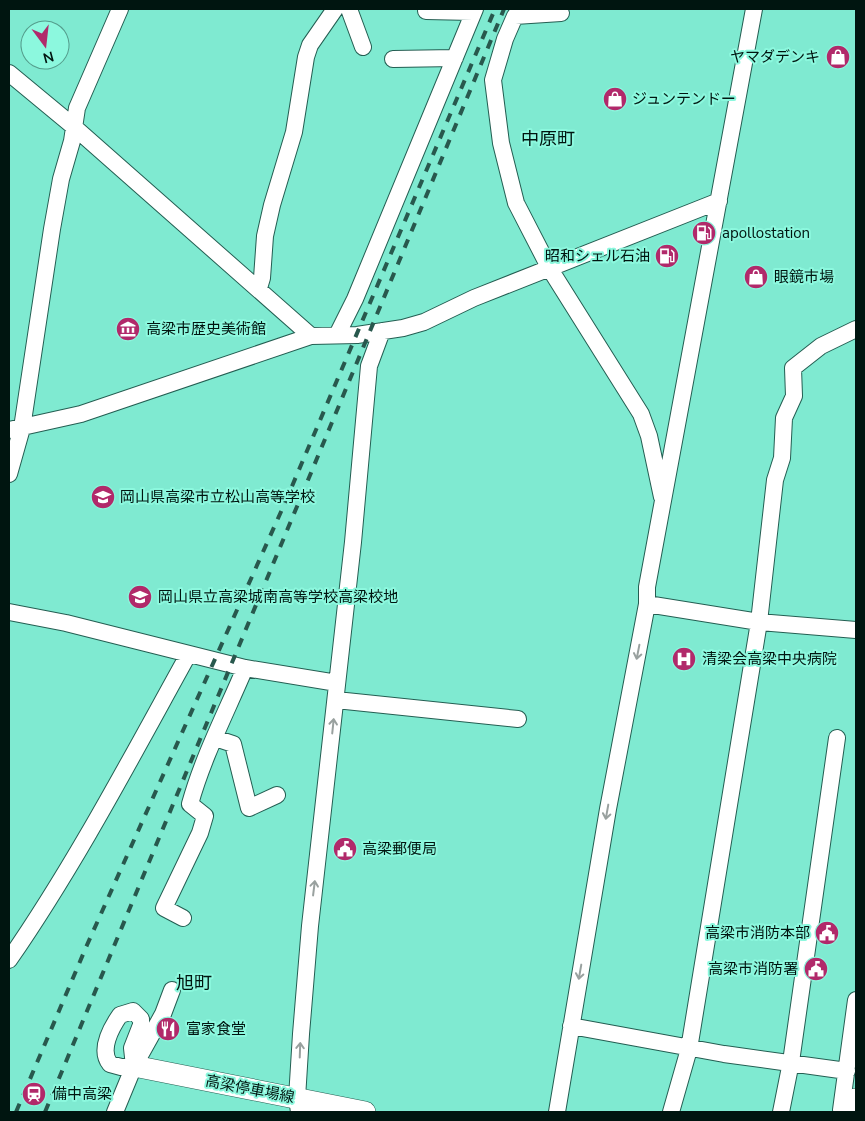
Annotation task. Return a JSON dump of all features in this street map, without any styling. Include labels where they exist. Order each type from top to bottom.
[{"type":"main road","name":"高梁停車場線","points":[[134,1066],[298,1105],[365,1112]]},
{"type":"street","points":[[9,474],[15,429],[61,179],[72,141],[77,108],[120,9]]},
{"type":"street","points":[[258,288],[262,278],[265,236],[272,205],[294,132],[306,57],[310,45],[335,9]]},
{"type":"street","points":[[349,9],[363,47]]},
{"type":"street","points":[[557,1112],[608,809],[647,604],[647,587],[754,9]]},
{"type":"street","points":[[337,335],[355,299],[474,10],[426,12]]},
{"type":"street","points":[[561,12],[514,16],[493,80],[502,143],[516,203],[550,269],[641,414],[649,436],[663,506]]},
{"type":"street","points":[[393,59],[455,58]]},
{"type":"street","points":[[9,73],[73,126],[311,336]]},
{"type":"street","points":[[15,429],[82,414],[311,336],[382,331],[424,322],[474,298],[719,201]]},
{"type":"street","points":[[671,1112],[689,1049],[760,622],[775,480],[782,458],[784,418],[794,396],[793,368],[821,346],[856,328]]},
{"type":"street","points":[[298,1105],[306,967],[336,700],[370,366],[382,331]]},
{"type":"street","points":[[647,604],[760,622],[856,630]]},
{"type":"street","points":[[9,612],[66,622],[188,655],[245,668],[337,683]]},
{"type":"street","points":[[9,960],[39,916],[122,774],[188,655]]},
{"type":"street","points":[[183,918],[164,908],[200,833],[206,816],[190,804],[199,771],[245,668]]},
{"type":"street","points":[[336,700],[518,720]]},
{"type":"street","points":[[215,738],[232,744],[249,808],[277,795]]},
{"type":"street","points":[[781,1112],[791,1062],[837,738]]},
{"type":"street","points":[[115,1112],[134,1066],[163,1014],[172,990]]},
{"type":"street","points":[[851,1108],[847,1071],[856,1000]]},
{"type":"street","points":[[571,1026],[689,1049],[847,1071]]},
{"type":"railway","points":[[16,1112],[87,945],[284,505],[495,9]]},
{"type":"railway","points":[[45,1112],[504,9]]},
{"type":"place","name":"ヤマダデンキ","points":[[838,57]]},
{"type":"place","name":"ジュンテンドー","points":[[615,99]]},
{"type":"place","name":"apollostation","points":[[704,233]]},
{"type":"place","name":"昭和シェル石油","points":[[667,256]]},
{"type":"place","name":"眼鏡市場","points":[[756,277]]},
{"type":"place","name":"高梁市歴史美術館","points":[[128,329]]},
{"type":"place","name":"岡山県高梁市立松山高等学校","points":[[103,497]]},
{"type":"place","name":"岡山県立高梁城南高等学校高梁校地","points":[[140,597]]},
{"type":"place","name":"清梁会高梁中央病院","points":[[684,659]]},
{"type":"place","name":"高梁郵便局","points":[[345,849]]},
{"type":"place","name":"高梁市消防本部","points":[[827,933]]},
{"type":"place","name":"高梁市消防署","points":[[816,969]]},
{"type":"place","name":"富家食堂","points":[[168,1029]]},
{"type":"place","name":"備中高梁","points":[[34,1094]]},
{"type":"district","name":"中原町","points":[[548,139]]},
{"type":"district","name":"旭町","points":[[194,983]]}]
